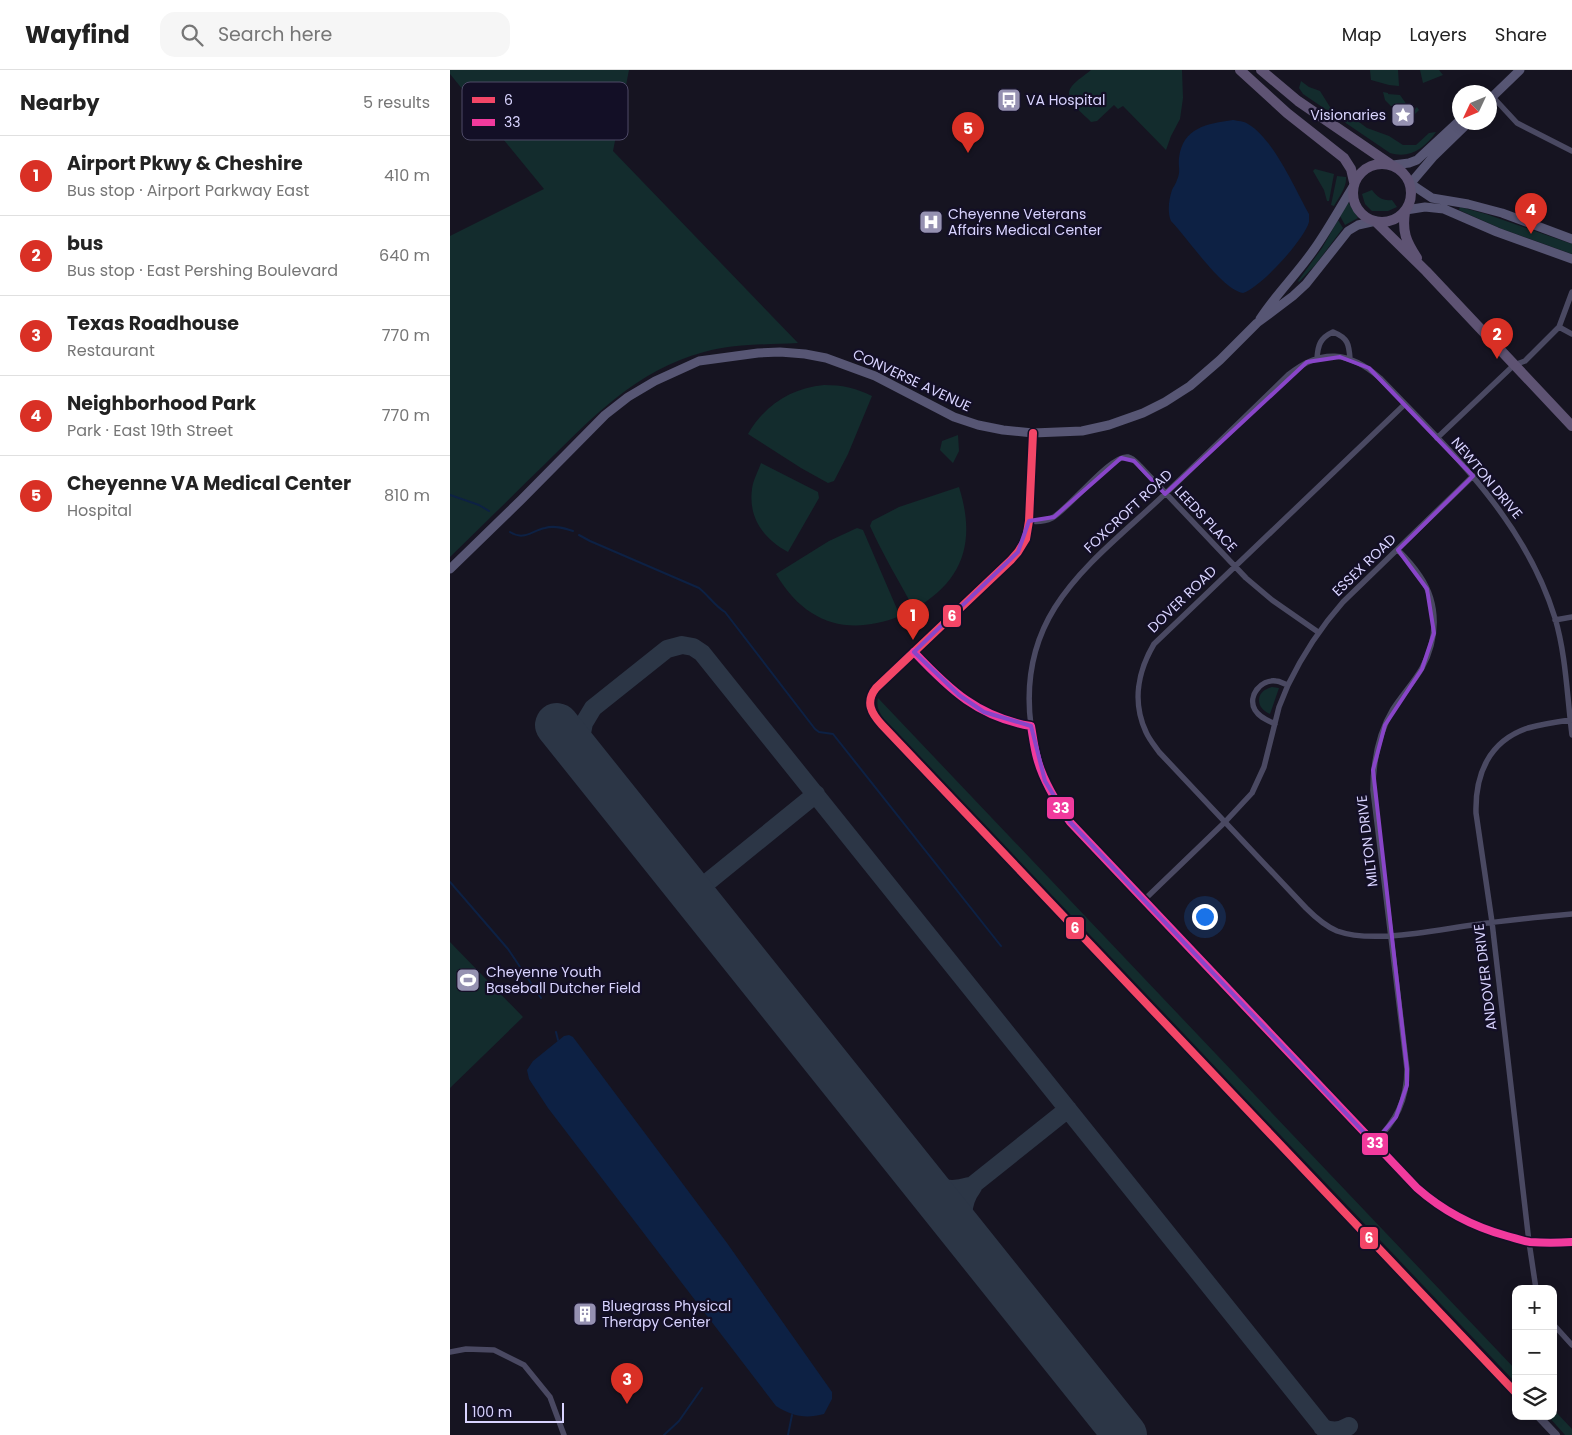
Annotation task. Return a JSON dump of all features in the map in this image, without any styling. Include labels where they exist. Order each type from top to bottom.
[{"type":"main road","points":[[1240,70],[1304,126],[1341,155],[1348,164],[1354,184],[1353,197],[1357,208],[1365,216],[1376,222],[1426,271],[1514,365],[1570,420]]},
{"type":"main road","points":[[1261,70],[1298,101],[1404,172],[1410,184],[1411,198],[1405,211],[1403,225],[1406,238],[1426,271]]},
{"type":"main road","points":[[1497,92],[1520,70]]},
{"type":"main road","points":[[1354,184],[1361,172],[1378,163],[1392,165],[1417,160],[1452,128]]},
{"type":"main road","points":[[1410,184],[1433,157],[1463,130]]},
{"type":"main road","name":"CONVERSE AVENUE","points":[[1257,323],[1270,304],[1295,276],[1316,248],[1354,184]]},
{"type":"main road","points":[[1410,184],[1432,198],[1495,211],[1572,239]]},
{"type":"main road","points":[[1376,222],[1392,220],[1405,211],[1426,207],[1444,209],[1497,232],[1572,259]]},
{"type":"main road","name":"CONVERSE AVENUE","points":[[450,569],[606,415],[628,397],[655,381],[699,361],[780,352],[805,354],[826,358],[888,381],[954,417],[988,427],[1033,433],[1082,430],[1109,425],[1143,413],[1190,386],[1220,360],[1257,323],[1293,296],[1310,280],[1348,231],[1358,225],[1376,222]]},
{"type":"street","points":[[1497,104],[1517,122],[1572,151]]},
{"type":"street","points":[[1437,438],[1514,365],[1525,361],[1560,327],[1572,292]]},
{"type":"street","points":[[1560,327],[1572,334]]},
{"type":"street","points":[[1317,358],[1321,341],[1325,336],[1333,332],[1341,335],[1347,341],[1350,359]]},
{"type":"street","name":"FOXCROFT ROAD","points":[[1437,438],[1369,368],[1358,362],[1328,356],[1317,358],[1297,368],[1074,580],[1051,613],[1042,630],[1032,666],[1028,709],[1037,759],[1045,781],[1057,803],[1084,838],[1416,1188],[1449,1212],[1469,1223],[1493,1232],[1528,1242],[1572,1242]]},
{"type":"street","name":"DOVER ROAD","points":[[1405,404],[1154,644],[1145,658],[1137,692],[1139,710],[1146,732],[1159,752],[1306,908],[1322,922],[1336,930],[1352,935],[1370,937],[1391,936],[1492,922],[1572,914]]},
{"type":"street","points":[[1033,433],[1029,522],[1026,539],[1018,552],[876,688],[871,697],[870,706],[873,714],[1512,1389]]},
{"type":"street","name":"NEWTON DRIVE","points":[[1437,438],[1473,476],[1496,504],[1518,536],[1546,591],[1561,644],[1572,735]]},
{"type":"street","name":"LEEDS PLACE","points":[[1029,522],[1037,522],[1054,517],[1108,466],[1121,458],[1128,457],[1134,461],[1234,567],[1272,600],[1318,632]]},
{"type":"street","name":"ESSEX ROAD","points":[[1144,900],[1225,822],[1252,793],[1264,767],[1274,724],[1288,685],[1307,648],[1318,632],[1343,602],[1473,476]]},
{"type":"street","name":"MILTON DRIVE","points":[[1374,1144],[1396,1117],[1403,1102],[1407,1085],[1407,1068],[1373,790],[1373,770],[1385,725],[1393,710],[1422,669],[1432,645],[1434,633],[1432,605],[1427,589],[1420,576],[1398,550]]},
{"type":"street","points":[[1555,620],[1572,617]]},
{"type":"street","points":[[914,652],[937,676],[965,700],[984,712],[1011,723],[1031,726]]},
{"type":"street","points":[[1274,724],[1255,710],[1252,702],[1253,694],[1260,686],[1268,682],[1277,681],[1288,685]]},
{"type":"street","name":"ANDOVER DRIVE","points":[[1535,1285],[1528,1242],[1492,922],[1476,813],[1476,792],[1481,773],[1494,750],[1515,734],[1529,728],[1570,720]]},
{"type":"street","points":[[1557,1328],[1572,1345]]},
{"type":"street","points":[[450,1352],[466,1349],[494,1350],[524,1365],[550,1397],[564,1435]]},
{"type":"street","points":[[1542,1420],[1556,1435]]},
{"type":"highlighted area","points":[[1340,357],[1369,368],[1473,476],[1398,550],[1427,589],[1434,633],[1422,669],[1385,725],[1373,770],[1407,1069],[1407,1085],[1396,1117],[1374,1143],[1070,822],[1045,781],[1031,726],[984,712],[959,695],[914,652],[1018,552],[1029,521],[1054,517],[1121,458],[1134,461],[1165,494],[1307,362]]},
{"type":"green space","points":[[450,70],[629,70],[627,82],[462,82],[462,89],[450,74]]},
{"type":"green space","points":[[1091,70],[1182,70],[1183,98],[1180,119],[1166,150],[1123,106],[1118,109],[1114,105],[1097,121],[1091,122],[1074,106],[1069,96],[1069,91],[1074,84]]},
{"type":"green space","points":[[1370,70],[1398,70],[1399,86],[1371,80]]},
{"type":"green space","points":[[1420,70],[1439,70],[1443,75],[1423,83]]},
{"type":"green space","points":[[1301,81],[1309,87],[1320,91],[1339,117],[1359,122],[1367,128],[1389,136],[1403,145],[1416,145],[1429,133],[1436,132],[1427,143],[1416,151],[1404,155],[1390,153],[1303,94],[1299,88]]},
{"type":"green space","points":[[1383,92],[1400,95],[1412,112],[1417,107],[1419,110],[1414,115],[1404,114],[1395,110],[1396,106],[1391,106],[1385,100]]},
{"type":"green space","points":[[504,140],[615,140],[613,151],[798,343],[716,349],[679,360],[636,383],[599,412],[450,557],[450,236],[544,189]]},
{"type":"green space","points":[[1315,169],[1334,174],[1329,201],[1327,201],[1324,190],[1313,171]]},
{"type":"green space","points":[[1337,176],[1346,177],[1346,181],[1334,206],[1331,205]]},
{"type":"green space","points":[[1372,190],[1381,198],[1392,200],[1397,207],[1388,211],[1372,211],[1365,204],[1362,194]]},
{"type":"green space","points":[[1348,202],[1358,218],[1345,225],[1340,216]]},
{"type":"green space","points":[[1460,207],[1486,214],[1572,244],[1572,254],[1502,229],[1459,210]]},
{"type":"green space","points":[[1338,220],[1343,228],[1316,264],[1299,282],[1298,281],[1322,248]]},
{"type":"green space","points":[[824,385],[849,388],[872,396],[848,454],[834,481],[828,483],[748,434],[762,415],[780,400],[801,390]]},
{"type":"green space","points":[[958,435],[959,451],[953,463],[940,450],[942,441]]},
{"type":"green space","points":[[761,463],[818,492],[819,498],[788,552],[779,547],[765,534],[755,518],[751,499],[754,479]]},
{"type":"green space","points":[[959,487],[966,525],[962,558],[945,586],[914,609],[870,526],[872,521],[899,507]]},
{"type":"green space","points":[[857,528],[863,530],[900,616],[862,625],[845,625],[829,621],[814,614],[800,604],[787,591],[776,574],[829,541]]},
{"type":"green space","points":[[1272,687],[1279,688],[1270,714],[1262,708],[1259,700],[1262,692]]},
{"type":"green space","points":[[878,698],[1512,1366],[1512,1379],[886,721],[880,713],[877,703]]},
{"type":"green space","name":"Cheyenne Youth Baseball Dutcher Field","points":[[450,942],[523,1017],[450,1088]]},
{"type":"green space","points":[[1557,1413],[1572,1429],[1572,1435],[1565,1435],[1552,1420],[1557,1420]]},
{"type":"water","points":[[1233,120],[1246,123],[1266,140],[1283,165],[1309,214],[1309,222],[1291,251],[1260,282],[1243,293],[1225,283],[1205,262],[1171,221],[1169,210],[1172,189],[1179,174],[1181,148],[1185,140],[1198,129],[1214,123]]},
{"type":"water","points":[[569,1035],[573,1037],[727,1243],[832,1392],[832,1399],[824,1414],[799,1416],[776,1406],[548,1108],[529,1079],[527,1070],[533,1061],[564,1036]]},
{"type":"waterway","points":[[450,495],[479,505],[489,511]]},
{"type":"waterway","points":[[510,532],[519,536],[548,527],[573,531]]},
{"type":"waterway","points":[[579,535],[699,588],[725,612],[815,729],[819,732],[833,734],[1001,946]]},
{"type":"waterway","points":[[450,882],[508,949],[541,998]]},
{"type":"waterway","points":[[556,1032],[558,1040]]},
{"type":"waterway","points":[[664,1435],[679,1421],[702,1388]]},
{"type":"waterway","points":[[788,1435],[792,1415]]},
{"type":"taxiway","points":[[596,774],[584,752],[581,738],[584,723],[593,708],[667,649],[682,645],[693,647],[702,653],[1329,1435]]},
{"type":"taxiway","points":[[707,912],[700,899],[704,885],[816,794]]},
{"type":"taxiway","points":[[944,1208],[1068,1109]]},
{"type":"taxiway","points":[[916,1174],[941,1188],[954,1189],[969,1186]]},
{"type":"taxiway","points":[[972,1244],[964,1222],[964,1208],[973,1187]]},
{"type":"taxiway","points":[[1322,1427],[1336,1430],[1349,1426]]},
{"type":"runway","points":[[557,725],[1125,1435]]},
{"type":"transit line","name":"6","points":[[1033,433],[1029,521],[1026,539],[1011,560],[876,688],[870,703],[872,712],[882,725],[1512,1389]]},
{"type":"transit line","name":"33","points":[[914,652],[953,690],[980,709],[1012,722],[1031,726],[1036,754],[1046,783],[1070,822],[1417,1188],[1448,1211],[1471,1223],[1495,1232],[1530,1242],[1572,1242]]},
{"type":"place","name":"VA Hospital","points":[[1009,100]]},
{"type":"place","name":"Visionaries","points":[[1403,115]]},
{"type":"place","name":"Cheyenne VA Medical Center","points":[[968,153]]},
{"type":"place","name":"Cheyenne Veterans Affairs Medical Center","points":[[931,222]]},
{"type":"place","name":"Neighborhood Park","points":[[1531,234]]},
{"type":"place","name":"bus","points":[[1497,359]]},
{"type":"place","name":"Airport Pkwy & Cheshire","points":[[913,640]]},
{"type":"place","name":"Cheyenne Youth Baseball Dutcher Field","points":[[468,980]]},
{"type":"place","name":"Bluegrass Physical Therapy Center","points":[[585,1314]]},
{"type":"place","name":"Texas Roadhouse","points":[[627,1404]]}]
